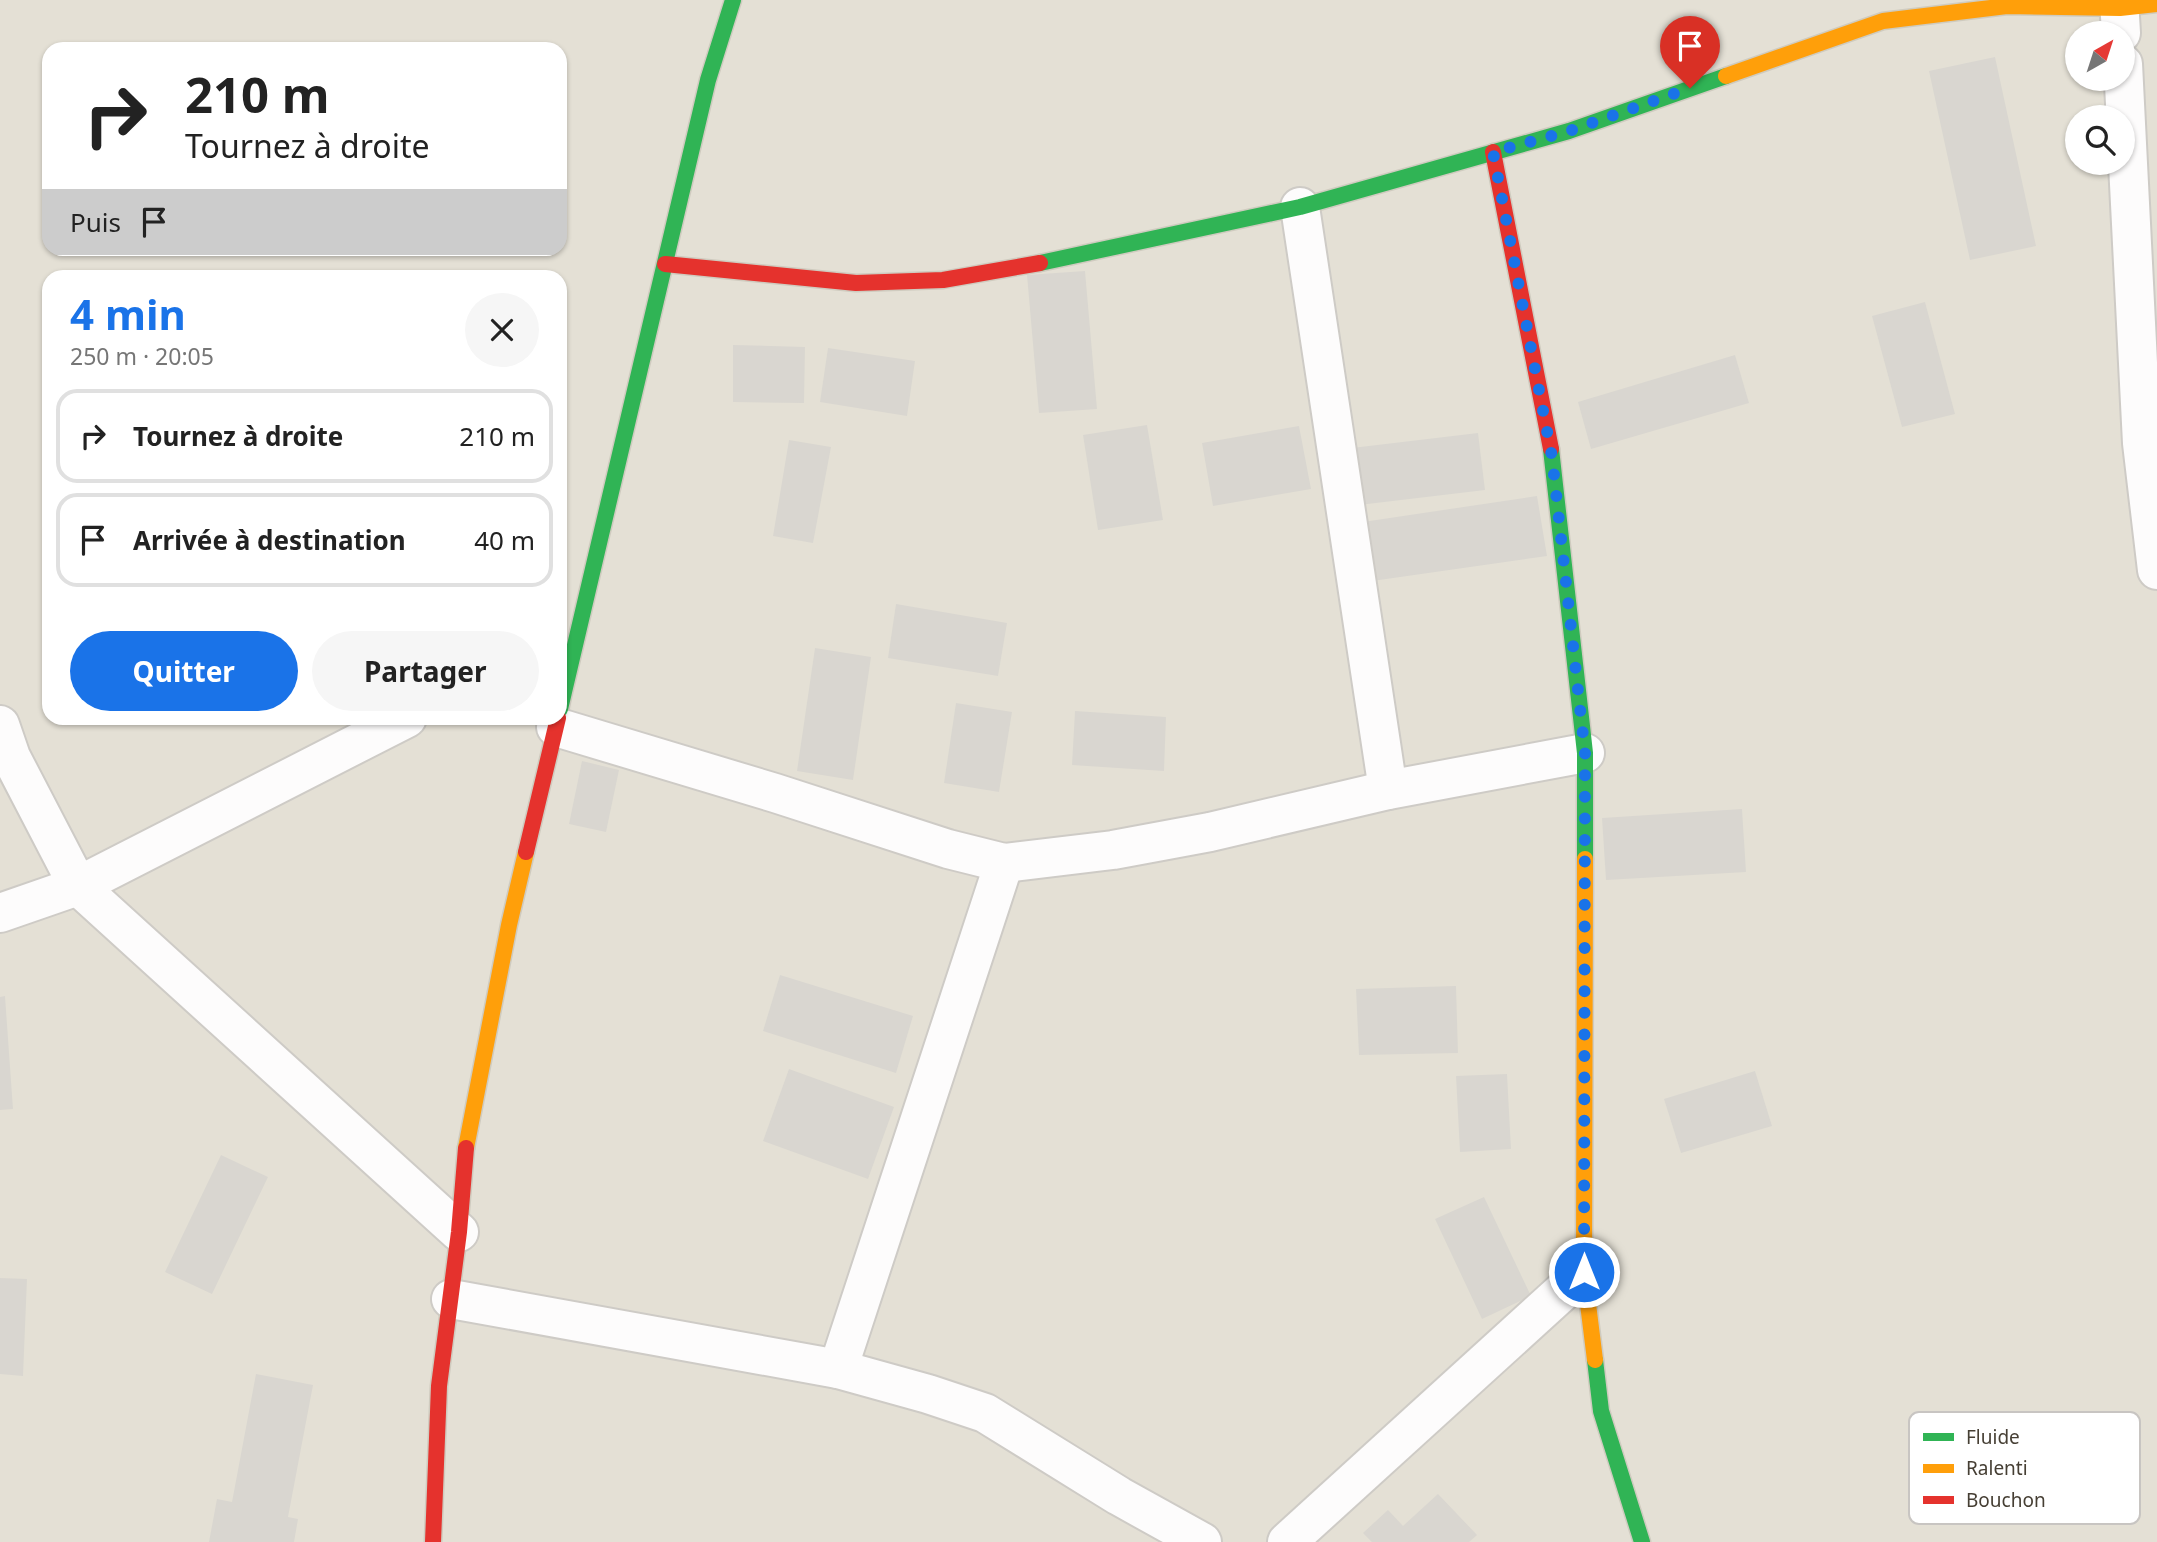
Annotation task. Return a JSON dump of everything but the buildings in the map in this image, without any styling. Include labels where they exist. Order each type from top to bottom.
[{"type":"street","points":[[569,634],[665,264],[708,80],[733,0]]},
{"type":"street","points":[[665,264],[856,284],[943,280],[1059,260],[1300,207],[1569,131],[1882,21],[2007,6],[2120,14],[2157,4]]},
{"type":"street","points":[[2124,91],[2142,443],[2157,570]]},
{"type":"street","points":[[1493,152],[1552,457],[1585,753],[1584,1272],[1601,1411],[1642,1542]]},
{"type":"street","points":[[1300,207],[1388,790]]},
{"type":"street","points":[[567,721],[775,793],[948,849],[1004,863],[1113,850],[1210,832],[1388,790],[1585,753]]},
{"type":"street","points":[[0,725],[11,757],[78,886],[459,1232]]},
{"type":"street","points":[[0,913],[78,886],[393,725]]},
{"type":"street","points":[[433,1542],[439,1386],[459,1232],[464,1161],[509,925],[556,725]]},
{"type":"street","points":[[838,1369],[1004,863]]},
{"type":"street","points":[[1287,1542],[1584,1272]]},
{"type":"street","points":[[451,1299],[838,1369],[928,1394],[985,1413],[1119,1496],[1202,1542]]},
{"type":"shaded area","points":[[0,0],[2157,0],[2157,1542],[0,1542]]},
{"type":"traffic: fast","points":[[567,679],[708,80],[733,0]]},
{"type":"traffic: fast","points":[[1040,263],[1300,207],[1569,131],[1726,76]]},
{"type":"traffic: fast","points":[[1551,449],[1585,753],[1585,859]]},
{"type":"traffic: fast","points":[[1595,1360],[1601,1411],[1642,1542]]},
{"type":"traffic: slow","points":[[1726,76],[1883,21],[2007,6],[2120,8],[2157,4]]},
{"type":"traffic: slow","points":[[466,1148],[509,925],[526,852]]},
{"type":"traffic: slow","points":[[1585,859],[1584,1272],[1595,1360]]},
{"type":"traffic: jam","points":[[1493,152],[1551,449]]},
{"type":"traffic: jam","points":[[665,264],[856,283],[943,280],[1040,263]]},
{"type":"traffic: jam","points":[[526,852],[556,725]]},
{"type":"traffic: jam","points":[[433,1542],[439,1386],[459,1232],[466,1148]]},
{"type":"route","points":[[1584,1272],[1585,753],[1552,457],[1493,152],[1569,131],[1690,88]]}]
